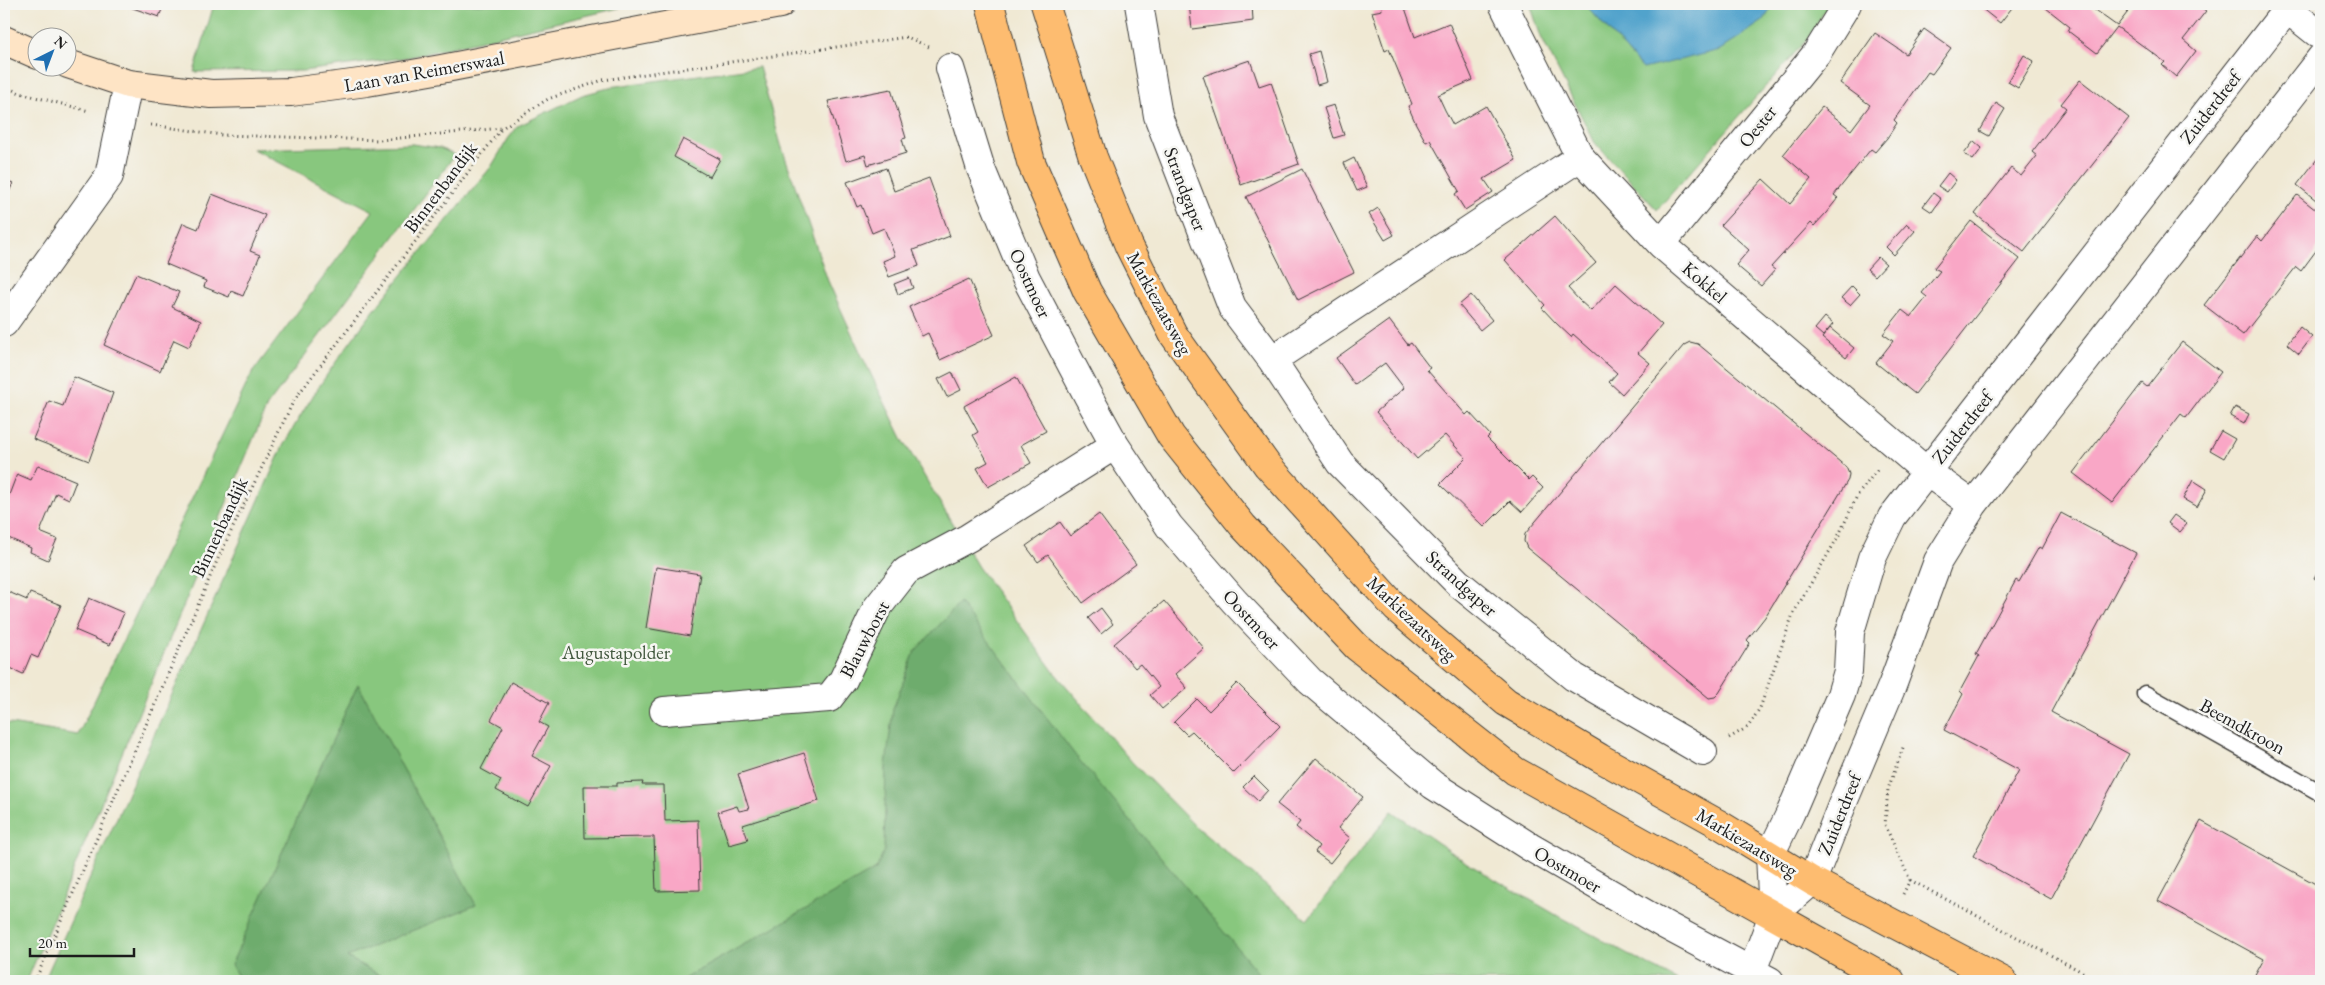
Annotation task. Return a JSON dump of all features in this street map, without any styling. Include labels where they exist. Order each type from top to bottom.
[{"type":"main road","points":[[990,4],[1031,162],[1087,291],[1170,436],[1243,526],[1357,647],[1515,771],[1891,981]]},
{"type":"main road","name":"Markiezaatsweg","points":[[1045,4],[1093,157],[1128,246],[1173,334],[1266,465],[1396,608],[1506,702],[1812,881],[2003,981]]},
{"type":"street","name":"Laan van Reimerswaal","points":[[78,67],[128,84],[211,94],[291,92],[367,82],[440,69],[780,4]]},
{"type":"street","name":"Strandgaper","points":[[1139,4],[1158,116],[1232,308],[1272,360],[1340,463],[1458,583],[1574,677],[1703,752]]},
{"type":"street","name":"Kokkel","points":[[1503,4],[1580,157],[1661,244],[1927,472],[1973,505]]},
{"type":"street","name":"Oester","points":[[1661,244],[1816,54],[1847,4]]},
{"type":"street","points":[[2286,5],[2321,36]]},
{"type":"street","name":"Zuiderdreef","points":[[1757,978],[1773,915],[1770,855],[1790,814],[1841,695],[1848,671],[1850,632],[1872,558],[1892,517],[2286,5]]},
{"type":"street","points":[[4,40],[28,50]]},
{"type":"street","name":"Zuiderdreef","points":[[1773,915],[1812,881],[1892,686],[1938,560],[1973,505],[2321,58]]},
{"type":"street","name":"Oostmoer","points":[[950,68],[981,169],[1026,278],[1115,445],[1169,526],[1234,601],[1310,681],[1433,785],[1530,847],[1757,978]]},
{"type":"street","points":[[4,323],[109,176],[128,84]]},
{"type":"street","points":[[1272,360],[1580,157]]},
{"type":"street","name":"Blauwborst","points":[[664,711],[829,698],[843,680],[877,608],[906,571],[968,538],[1115,445]]},
{"type":"lane","name":"Beemdkroon","points":[[2145,694],[2321,793]]},
{"type":"path","name":"Binnenbandijk","points":[[35,981],[217,561],[294,400],[502,128],[548,99],[603,80],[907,37],[928,45],[950,68]]},
{"type":"path","points":[[1703,752],[1748,727],[1767,691],[1774,664],[1793,614],[1838,537],[1857,496],[1896,446]]},
{"type":"path","name":"Zuiderdreef","points":[[1905,744],[1888,789],[1885,825],[1910,880]]},
{"type":"path","points":[[1891,921],[1910,880],[2099,981]]},
{"type":"green space","points":[[214,4],[399,4],[406,9],[411,4],[636,4],[410,57],[303,71],[194,72]]},
{"type":"green space","points":[[1530,4],[1585,4],[1643,69],[1763,21],[1774,4],[1829,4],[1809,37],[1657,210],[1595,143],[1541,37]]},
{"type":"green space","name":"Augustapolder","points":[[759,67],[781,145],[828,281],[903,440],[978,567],[1054,672],[1132,762],[1195,826],[1307,920],[1392,811],[1467,863],[1558,916],[1678,981],[44,981],[283,446],[305,408],[354,337],[491,167],[518,126],[582,95],[616,86]]},
{"type":"green space","points":[[412,144],[440,148],[455,155],[267,406],[27,981],[4,981],[4,723],[78,735],[252,373],[373,211],[253,149]]},
{"type":"green space","points":[[960,603],[1075,755],[1265,981],[680,981],[876,869],[884,850],[886,765],[893,709],[915,651]]},
{"type":"green space","points":[[358,684],[476,905],[347,957],[390,981],[241,981],[231,965]]},
{"type":"water","points":[[1585,4],[1774,4],[1763,21],[1720,50],[1643,69]]},
{"type":"building","points":[[121,4],[164,4],[159,17]]},
{"type":"building","points":[[1189,4],[1252,4],[1253,21],[1192,29]]},
{"type":"building","points":[[1381,4],[1408,4],[1404,5],[1415,37],[1449,23],[1473,80],[1438,95],[1445,110],[1453,125],[1486,106],[1516,160],[1484,179],[1493,192],[1465,210],[1455,194],[1459,191],[1430,140],[1426,142],[1416,124],[1408,106],[1412,104],[1389,49],[1385,51],[1372,12],[1382,10]]},
{"type":"building","points":[[1976,4],[2015,4],[2000,23]]},
{"type":"building","points":[[2041,4],[2091,4],[2089,6],[2117,26],[2134,4],[2196,4],[2206,11],[2183,40],[2196,51],[2176,77],[2162,65],[2165,62],[2117,27],[2097,53],[2068,31],[2070,27]]},
{"type":"building","points":[[1924,29],[1951,48],[1932,74],[1928,72],[1894,120],[1897,123],[1887,138],[1875,152],[1871,149],[1834,195],[1838,198],[1826,213],[1814,226],[1811,223],[1771,267],[1775,270],[1761,286],[1736,265],[1749,250],[1721,225],[1763,179],[1790,204],[1811,179],[1783,155],[1822,107],[1851,130],[1870,105],[1840,83],[1875,33],[1906,54]]},
{"type":"building","points":[[1319,51],[1327,82],[1317,85],[1309,54]]},
{"type":"building","points":[[2024,55],[2034,61],[2018,88],[2008,82]]},
{"type":"building","points":[[1250,60],[1259,86],[1271,82],[1299,164],[1241,185],[1203,76]]},
{"type":"building","points":[[2080,80],[2129,118],[2024,252],[1975,214],[2011,168],[2021,176],[2037,156],[2032,152],[2066,108],[2061,104]]},
{"type":"building","points":[[891,89],[906,138],[902,139],[906,153],[868,165],[865,155],[846,161],[828,101]]},
{"type":"building","points":[[1996,103],[2005,109],[1989,136],[1980,131]]},
{"type":"building","points":[[1334,105],[1344,135],[1334,138],[1324,108]]},
{"type":"building","points":[[683,139],[720,159],[710,177],[674,157]]},
{"type":"building","points":[[1974,141],[1982,148],[1973,160],[1964,154]]},
{"type":"building","points":[[2321,154],[2321,204],[2297,185]]},
{"type":"building","points":[[1354,158],[1367,187],[1357,191],[1344,163]]},
{"type":"building","points":[[886,168],[894,191],[929,178],[950,236],[913,250],[919,266],[889,277],[883,261],[895,256],[884,228],[872,233],[861,205],[857,207],[847,182]]},
{"type":"building","points":[[1302,169],[1354,272],[1298,300],[1246,197]]},
{"type":"building","points":[[1948,173],[1956,180],[1947,192],[1938,186]]},
{"type":"building","points":[[4,179],[13,183],[4,203]]},
{"type":"building","points":[[1933,193],[1941,199],[1932,212],[1923,206]]},
{"type":"building","points":[[212,194],[265,215],[250,251],[260,255],[243,296],[231,291],[229,297],[204,287],[206,281],[166,264],[183,223],[198,229]]},
{"type":"building","points":[[2297,195],[2321,214],[2321,244],[2301,271],[2296,267],[2243,335],[2204,305],[2257,236],[2262,241]]},
{"type":"building","points":[[1378,208],[1394,235],[1385,240],[1369,214]]},
{"type":"building","points":[[1555,216],[1596,263],[1568,288],[1579,300],[1591,311],[1616,284],[1662,325],[1638,353],[1650,363],[1622,394],[1609,382],[1617,373],[1573,334],[1571,337],[1556,323],[1542,308],[1545,305],[1505,260]]},
{"type":"building","points":[[1971,221],[2020,259],[1915,394],[1876,363],[1893,341],[1883,334],[1902,310],[1911,317],[1927,297],[1922,293],[1940,271],[1934,268]]},
{"type":"building","points":[[1907,224],[1915,231],[1894,255],[1886,247]]},
{"type":"building","points":[[1878,257],[1886,264],[1875,276],[1867,269]]},
{"type":"building","points":[[136,274],[179,292],[172,307],[201,321],[189,347],[174,340],[160,371],[104,345]]},
{"type":"building","points":[[909,278],[913,288],[898,294],[894,284]]},
{"type":"building","points":[[969,279],[994,335],[940,360],[928,333],[922,336],[909,307]]},
{"type":"building","points":[[1852,286],[1860,294],[1850,305],[1841,298]]},
{"type":"building","points":[[1471,295],[1492,320],[1480,330],[1459,305]]},
{"type":"building","points":[[1825,317],[1833,324],[1823,336],[1815,329]]},
{"type":"building","points":[[1389,320],[1408,345],[1411,343],[1430,368],[1427,370],[1466,415],[1469,412],[1490,435],[1487,438],[1529,480],[1532,477],[1543,488],[1522,512],[1510,501],[1484,527],[1440,484],[1466,458],[1445,435],[1417,459],[1376,412],[1404,388],[1385,363],[1355,385],[1336,358]]},
{"type":"building","points":[[2300,327],[2312,337],[2299,354],[2287,344]]},
{"type":"building","points":[[1830,328],[1854,348],[1846,358],[1822,338]]},
{"type":"building","points":[[1690,342],[1698,344],[1846,467],[1849,474],[1848,480],[1765,617],[1747,640],[1750,643],[1719,693],[1715,697],[1709,698],[1527,548],[1524,541],[1525,534],[1684,345]]},
{"type":"building","points":[[2182,342],[2221,372],[2186,418],[2181,414],[2112,503],[2073,473],[2142,383],[2147,387]]},
{"type":"building","points":[[952,372],[961,390],[947,397],[938,379]]},
{"type":"building","points":[[74,377],[113,393],[89,461],[33,439],[49,401],[63,406]]},
{"type":"building","points":[[1016,377],[1046,431],[1021,445],[1031,463],[988,487],[977,468],[988,462],[973,435],[978,432],[964,406]]},
{"type":"building","points":[[2235,407],[2249,414],[2244,424],[2230,416]]},
{"type":"building","points":[[2221,431],[2235,439],[2224,458],[2210,450]]},
{"type":"building","points":[[38,465],[76,481],[69,499],[56,493],[40,532],[57,539],[48,560],[30,552],[31,548],[4,536],[4,508],[7,498],[5,497],[7,494],[9,495],[17,474],[31,480]]},
{"type":"building","points":[[2193,480],[2207,489],[2197,507],[2183,499]]},
{"type":"building","points":[[2061,513],[2136,553],[2051,712],[2129,754],[2051,899],[1973,856],[2019,770],[1944,730],[1963,694],[1960,691],[1979,656],[1976,654],[2016,580],[2019,582],[2039,547],[2042,549]]},
{"type":"building","points":[[1099,514],[1136,564],[1083,603],[1048,555],[1038,562],[1026,546],[1060,522],[1070,536]]},
{"type":"building","points":[[2174,515],[2187,524],[2180,532],[2168,523]]},
{"type":"building","points":[[2321,565],[2321,582],[2314,578]]},
{"type":"building","points":[[656,567],[700,574],[690,636],[646,628]]},
{"type":"building","points":[[4,590],[27,600],[30,593],[61,605],[38,658],[31,655],[23,674],[4,665]]},
{"type":"building","points":[[89,598],[124,613],[110,645],[75,630]]},
{"type":"building","points":[[1164,601],[1204,648],[1175,674],[1187,688],[1162,709],[1150,695],[1159,687],[1140,664],[1135,668],[1114,644]]},
{"type":"building","points":[[1101,608],[1113,624],[1101,634],[1088,618]]},
{"type":"building","points":[[511,682],[549,703],[539,722],[548,727],[532,756],[551,766],[528,807],[496,790],[501,780],[481,769],[503,727],[491,720]]},
{"type":"building","points":[[1237,683],[1280,726],[1234,773],[1192,731],[1187,735],[1174,722],[1197,699],[1209,711]]},
{"type":"building","points":[[804,753],[819,801],[743,825],[748,840],[729,845],[718,812],[737,806],[739,811],[749,809],[738,774]]},
{"type":"building","points":[[1316,758],[1363,797],[1338,828],[1350,838],[1330,863],[1315,852],[1319,846],[1296,827],[1300,822],[1277,804]]},
{"type":"building","points":[[1254,776],[1268,790],[1258,801],[1243,787]]},
{"type":"building","points":[[643,782],[642,785],[664,785],[665,821],[698,820],[700,890],[656,891],[654,837],[585,838],[584,786],[617,786],[617,783]]},
{"type":"building","points":[[2201,821],[2321,887],[2321,981],[2252,981],[2264,959],[2158,901]]}]
